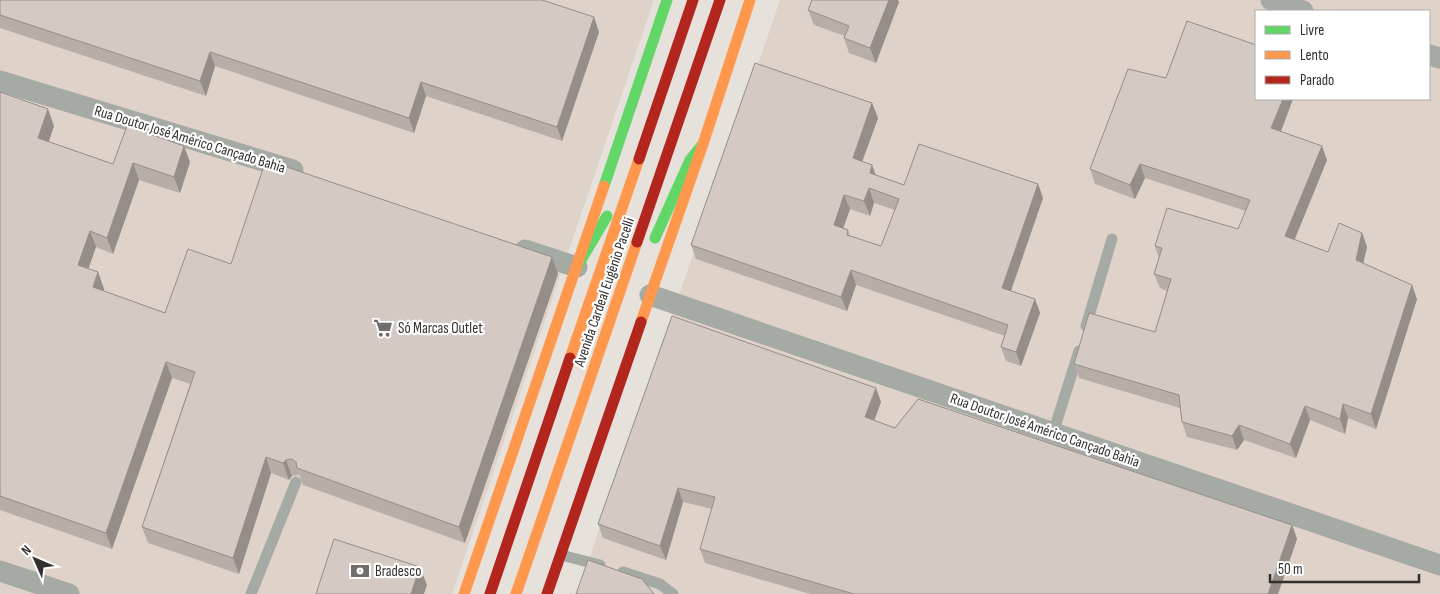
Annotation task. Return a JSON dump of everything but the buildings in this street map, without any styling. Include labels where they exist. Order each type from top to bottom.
[{"type":"main road","points":[[464,594],[528,391],[577,267],[667,0]]},
{"type":"main road","name":"Avenida Cardeal Eugênio Pacelli","points":[[490,594],[693,0]]},
{"type":"main road","name":"Avenida Cardeal Eugênio Pacelli","points":[[516,594],[720,0]]},
{"type":"main road","points":[[547,594],[561,555],[640,296],[703,144],[750,0]]},
{"type":"main road","points":[[650,251],[690,160],[703,144]]},
{"type":"main road","points":[[577,267],[639,160]]},
{"type":"main road","points":[[596,361],[610,343],[640,296]]},
{"type":"street","points":[[1271,0],[1300,10]]},
{"type":"street","name":"Rua Doutor José Américo Cançado Bahia","points":[[0,82],[314,177]]},
{"type":"street","points":[[511,245],[577,267]]},
{"type":"street","name":"Rua Doutor José Américo Cançado Bahia","points":[[640,296],[1053,433],[1440,565]]},
{"type":"street","points":[[0,571],[70,594]]},
{"type":"lane","points":[[1053,433],[1112,239]]},
{"type":"lane","points":[[251,594],[296,482]]},
{"type":"lane","points":[[561,555],[660,584],[674,594]]},
{"type":"shaded area","points":[[0,0],[654,0],[452,594],[0,594]]},
{"type":"shaded area","points":[[780,0],[1440,0],[1440,594],[577,594]]},
{"type":"traffic: fast","points":[[604,186],[667,0]]},
{"type":"traffic: fast","points":[[655,238],[690,160],[703,144]]},
{"type":"traffic: fast","points":[[577,267],[607,216]]},
{"type":"traffic: slow","points":[[641,322],[703,144],[750,0]]},
{"type":"traffic: slow","points":[[570,358],[639,159]]},
{"type":"traffic: slow","points":[[464,594],[604,186]]},
{"type":"traffic: slow","points":[[516,594],[637,242]]},
{"type":"traffic: jam","points":[[639,159],[693,0]]},
{"type":"traffic: jam","points":[[637,242],[720,0]]},
{"type":"traffic: jam","points":[[547,594],[641,322]]},
{"type":"traffic: jam","points":[[490,594],[570,358]]},
{"type":"place","name":"Só Marcas Outlet","points":[[383,328]]},
{"type":"place","name":"Bradesco","points":[[360,571]]}]
